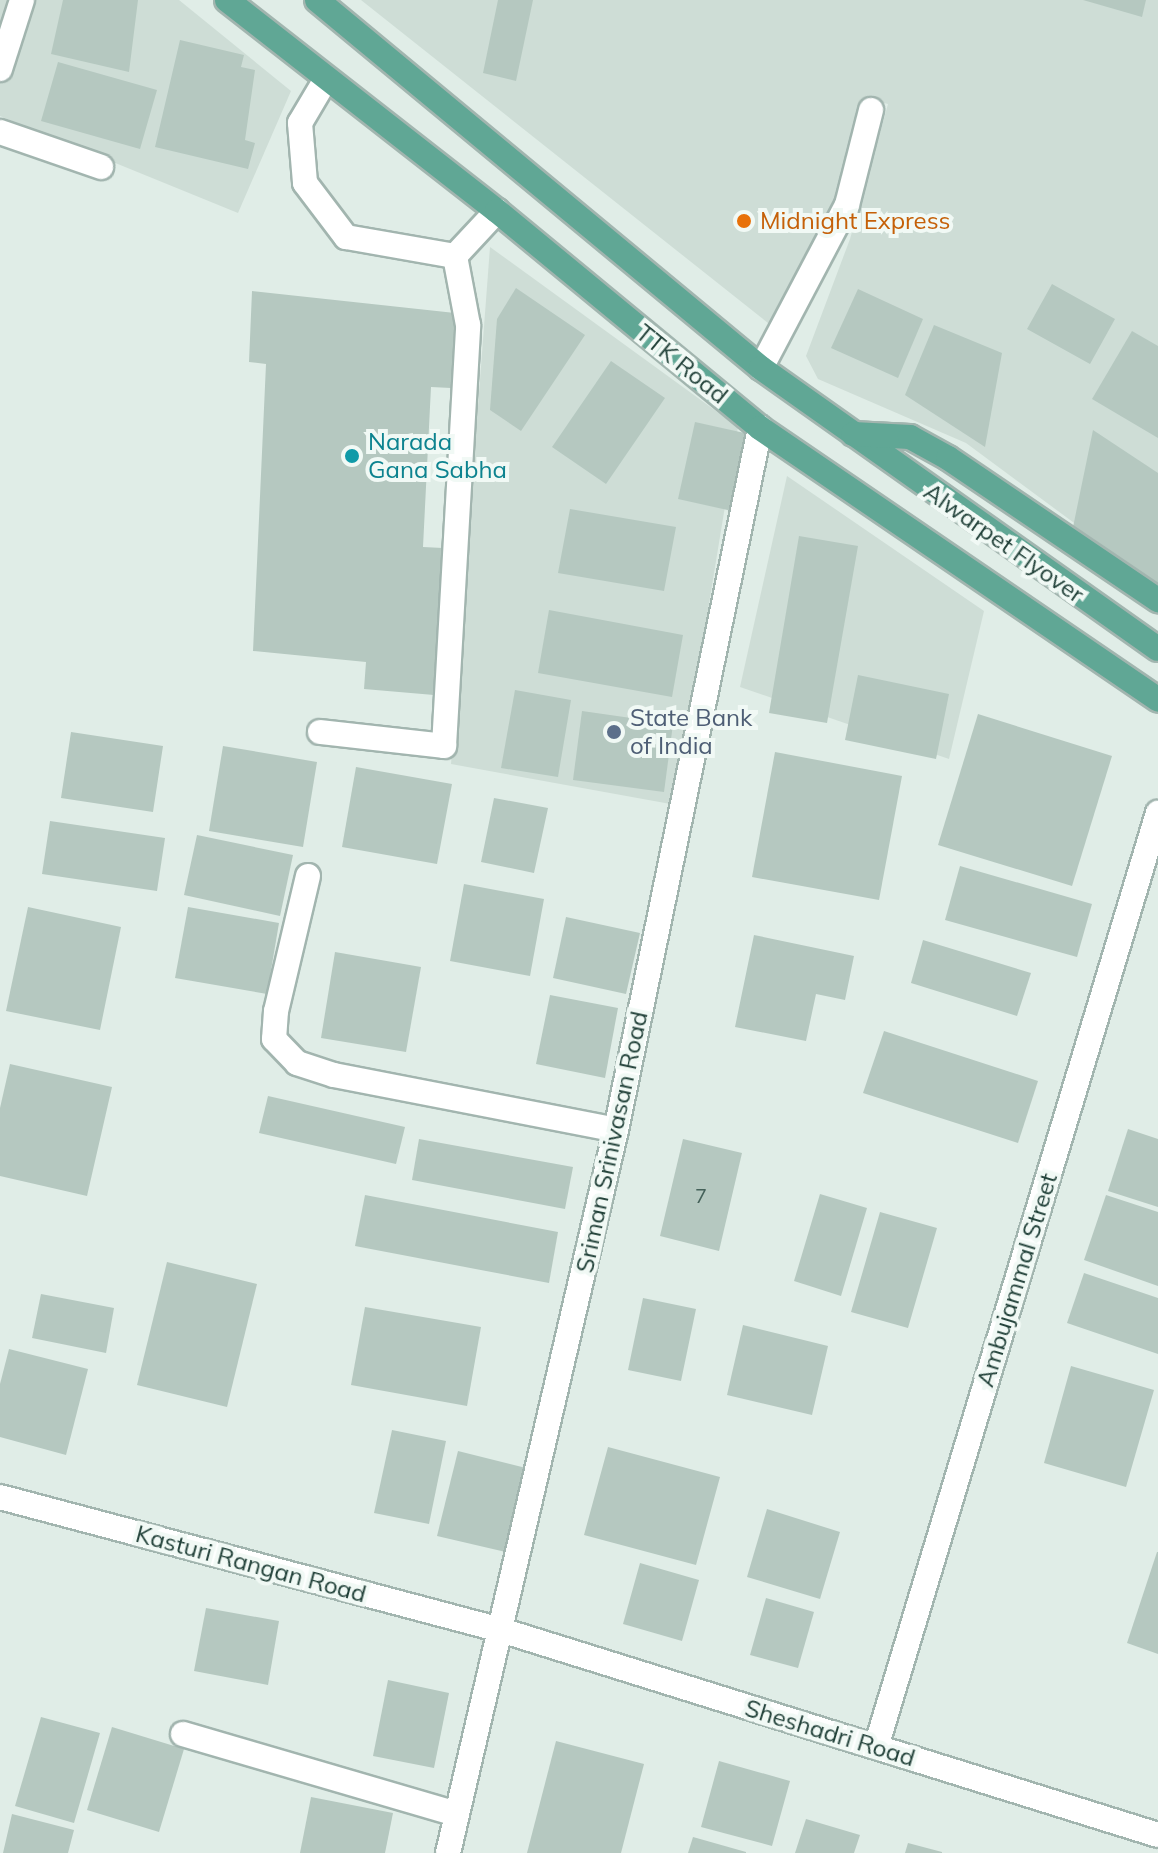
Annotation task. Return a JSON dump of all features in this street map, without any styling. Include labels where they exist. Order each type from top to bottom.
[{"type":"main road","name":"TTK Road","points":[[227,0],[497,211],[760,428],[1158,700]]},
{"type":"main road","name":"TTK Road","points":[[317,0],[761,368],[853,434]]},
{"type":"main road","name":"Alwarpet Flyover","points":[[853,434],[902,472],[1158,649]]},
{"type":"main road","points":[[853,434],[910,437],[1158,600]]},
{"type":"street","points":[[0,69],[22,0]]},
{"type":"street","points":[[326,79],[300,123],[305,183],[346,237],[455,256]]},
{"type":"street","points":[[761,368],[847,205],[871,110]]},
{"type":"street","points":[[0,132],[101,167]]},
{"type":"street","points":[[455,256],[497,211]]},
{"type":"street","points":[[320,732],[444,746],[468,325],[455,256]]},
{"type":"street","name":"Sriman Srinivasan Road","points":[[448,1853],[616,1130],[760,428]]},
{"type":"street","name":"Ambujammal Street","points":[[876,1747],[1158,813]]},
{"type":"street","points":[[308,876],[276,1011],[274,1039],[297,1063],[334,1075],[616,1130]]},
{"type":"street","name":"Kasturi Rangan Road","points":[[0,1497],[501,1630]]},
{"type":"street","name":"Sheshadri Road","points":[[501,1630],[1158,1835]]},
{"type":"street","points":[[183,1734],[457,1814]]},
{"type":"shaded area","points":[[0,0],[179,0],[291,91],[238,213],[0,116]]},
{"type":"shaded area","points":[[361,0],[1158,0],[1158,585],[966,443],[818,379],[806,356],[850,239],[888,104],[862,98],[836,196],[787,310],[768,323]]},
{"type":"shaded area","points":[[490,247],[738,427],[676,805],[451,764]]},
{"type":"shaded area","points":[[787,476],[984,611],[949,759],[740,687]]},
{"type":"building","points":[[63,0],[138,0],[129,72],[51,54]]},
{"type":"building","points":[[498,0],[533,0],[516,81],[483,73]]},
{"type":"building","points":[[1083,0],[1146,0],[1142,17]]},
{"type":"building","points":[[180,40],[244,55],[241,67],[255,70],[245,140],[255,143],[248,169],[155,147]]},
{"type":"building","points":[[58,62],[157,90],[140,149],[41,121]]},
{"type":"building","points":[[1052,284],[1115,319],[1090,364],[1027,329]]},
{"type":"building","points":[[516,288],[585,335],[521,431],[490,410],[497,319]]},
{"type":"building","points":[[858,289],[923,319],[898,378],[831,348]]},
{"type":"building","points":[[252,291],[455,313],[451,388],[431,387],[423,547],[443,548],[434,695],[364,689],[366,662],[253,651],[266,364],[249,362]]},
{"type":"building","points":[[934,325],[1002,353],[985,447],[905,395]]},
{"type":"building","points":[[1132,331],[1158,346],[1158,438],[1092,399]]},
{"type":"building","points":[[611,361],[665,398],[606,484],[552,447]]},
{"type":"building","points":[[695,422],[749,434],[732,511],[678,499]]},
{"type":"building","points":[[1093,430],[1158,473],[1158,592],[1072,532]]},
{"type":"building","points":[[570,509],[676,527],[664,591],[558,573]]},
{"type":"building","points":[[799,536],[858,546],[827,723],[769,713]]},
{"type":"building","points":[[549,610],[683,635],[672,697],[538,673]]},
{"type":"building","points":[[858,675],[949,694],[936,759],[845,740]]},
{"type":"building","points":[[515,690],[571,700],[558,777],[501,768]]},
{"type":"building","points":[[582,711],[673,724],[664,792],[573,780]]},
{"type":"building","points":[[978,714],[1112,756],[1072,886],[938,845]]},
{"type":"building","points":[[71,732],[163,746],[153,812],[61,798]]},
{"type":"building","points":[[223,746],[317,762],[303,847],[209,831]]},
{"type":"building","points":[[775,752],[902,776],[879,900],[752,877]]},
{"type":"building","points":[[356,767],[452,784],[437,864],[342,847]]},
{"type":"building","points":[[494,798],[548,808],[534,873],[481,862]]},
{"type":"building","points":[[50,821],[165,838],[157,891],[42,874]]},
{"type":"building","points":[[197,835],[293,855],[280,916],[184,895]]},
{"type":"building","points":[[960,866],[1092,904],[1077,957],[945,920]]},
{"type":"building","points":[[464,884],[544,899],[530,976],[450,961]]},
{"type":"building","points":[[28,907],[121,927],[100,1030],[6,1011]]},
{"type":"building","points":[[188,907],[279,923],[267,994],[175,978]]},
{"type":"building","points":[[566,917],[640,933],[626,994],[553,978]]},
{"type":"building","points":[[754,935],[854,956],[845,1000],[816,994],[806,1041],[735,1027]]},
{"type":"building","points":[[923,940],[1031,973],[1017,1016],[911,983]]},
{"type":"building","points":[[335,952],[421,967],[406,1052],[321,1038]]},
{"type":"building","points":[[550,995],[618,1008],[605,1078],[536,1064]]},
{"type":"building","points":[[884,1031],[1038,1081],[1018,1143],[863,1093]]},
{"type":"building","points":[[10,1064],[112,1087],[87,1196],[0,1176],[0,1108]]},
{"type":"building","points":[[268,1096],[405,1127],[396,1164],[259,1133]]},
{"type":"building","points":[[1128,1129],[1158,1139],[1158,1207],[1108,1191]]},
{"type":"building","points":[[419,1139],[573,1167],[565,1209],[412,1180]]},
{"type":"building","points":[[683,1139],[742,1153],[719,1251],[660,1236]]},
{"type":"building","points":[[820,1194],[867,1208],[841,1296],[794,1281]]},
{"type":"building","points":[[365,1195],[558,1232],[549,1283],[355,1246]]},
{"type":"building","points":[[1106,1195],[1158,1212],[1158,1286],[1084,1260]]},
{"type":"building","points":[[880,1212],[937,1228],[908,1328],[851,1312]]},
{"type":"building","points":[[167,1262],[257,1284],[227,1407],[137,1385]]},
{"type":"building","points":[[1084,1273],[1158,1298],[1158,1354],[1067,1323]]},
{"type":"building","points":[[41,1294],[114,1308],[106,1353],[32,1338]]},
{"type":"building","points":[[643,1298],[696,1309],[681,1381],[628,1370]]},
{"type":"building","points":[[365,1307],[481,1327],[467,1406],[351,1385]]},
{"type":"building","points":[[743,1325],[828,1346],[812,1415],[727,1395]]},
{"type":"building","points":[[9,1349],[88,1369],[66,1455],[0,1437],[0,1384]]},
{"type":"building","points":[[1071,1366],[1154,1390],[1126,1487],[1044,1463]]},
{"type":"building","points":[[392,1430],[446,1441],[429,1524],[374,1513]]},
{"type":"building","points":[[608,1447],[720,1477],[696,1565],[584,1535]]},
{"type":"building","points":[[458,1451],[530,1469],[510,1553],[437,1536]]},
{"type":"building","points":[[767,1509],[840,1532],[820,1599],[747,1577]]},
{"type":"building","points":[[1158,1552],[1158,1654],[1127,1643]]},
{"type":"building","points":[[640,1563],[699,1580],[682,1641],[623,1624]]},
{"type":"building","points":[[766,1598],[814,1612],[798,1668],[750,1655]]},
{"type":"building","points":[[206,1608],[279,1621],[268,1685],[194,1671]]},
{"type":"building","points":[[388,1680],[449,1693],[434,1768],[373,1756]]},
{"type":"building","points":[[41,1717],[100,1733],[74,1823],[15,1806]]},
{"type":"building","points":[[112,1727],[184,1749],[159,1832],[87,1810]]},
{"type":"building","points":[[556,1741],[644,1764],[621,1853],[527,1853]]},
{"type":"building","points":[[719,1761],[790,1781],[772,1846],[701,1827]]},
{"type":"building","points":[[311,1797],[393,1813],[385,1853],[300,1853]]},
{"type":"building","points":[[12,1814],[74,1830],[68,1853],[3,1853]]},
{"type":"building","points":[[806,1819],[860,1835],[854,1853],[795,1853]]},
{"type":"building","points":[[693,1837],[746,1852],[746,1853],[688,1853]]},
{"type":"building","points":[[908,1843],[942,1852],[942,1853],[905,1853]]},
{"type":"place","name":"Midnight Express","points":[[744,221]]},
{"type":"place","name":"Narada Gana Sabha","points":[[352,456]]},
{"type":"place","name":"State Bank of India","points":[[614,732]]}]
